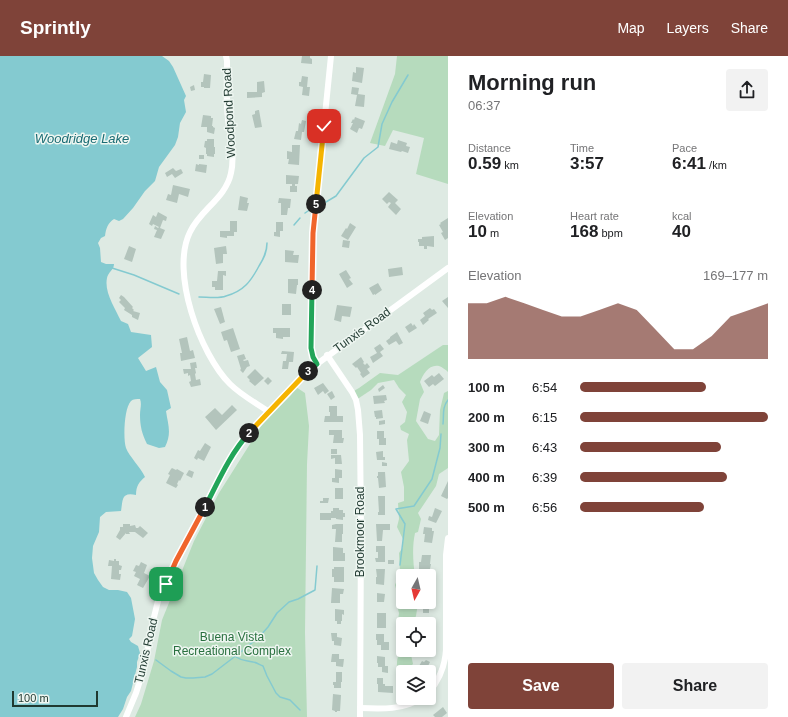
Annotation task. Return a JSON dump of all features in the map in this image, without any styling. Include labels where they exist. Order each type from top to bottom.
[{"type":"street","name":"Woodpond Road","points":[[226,56],[228,117],[233,153],[231,173],[225,189],[195,224],[186,242],[184,259],[186,287],[191,313],[210,356],[220,372],[238,391],[269,412]]},
{"type":"street","points":[[317,364],[313,357],[311,348],[313,233],[331,56]]},
{"type":"street","name":"Tunxis Road","points":[[126,717],[144,668],[159,598],[175,563],[235,451],[244,439],[305,374],[327,355],[447,271]]},
{"type":"street","name":"Brookmoor Road","points":[[327,355],[356,400],[358,410],[360,515],[360,717]]},
{"type":"street","points":[[436,683],[444,669],[446,650],[446,555],[448,538]]},
{"type":"street","points":[[360,708],[387,708],[407,705]]},
{"type":"green space","points":[[397,56],[448,56],[448,184],[416,174],[424,138],[393,130],[385,146],[370,143],[395,74]]},
{"type":"green space","points":[[443,345],[448,345],[448,372],[440,366],[429,368],[420,382],[424,392],[420,399],[416,421],[428,439],[435,441],[439,435],[440,410],[444,393],[448,391],[448,468],[439,474],[436,486],[418,513],[421,519],[418,532],[415,533],[413,544],[414,569],[400,569],[399,553],[403,547],[403,539],[397,527],[399,519],[398,503],[404,501],[404,487],[401,472],[409,461],[407,440],[409,434],[401,430],[400,426],[405,422],[407,412],[402,402],[406,395],[394,380],[378,383],[371,390],[356,400],[352,392],[380,373],[398,375]]},
{"type":"green space","name":"Buena Vista Recreational Complex","points":[[296,387],[305,393],[309,426],[307,464],[305,633],[307,717],[135,717],[141,704],[154,661],[162,620],[194,541],[219,493],[265,419],[291,395]]},
{"type":"green space","points":[[398,609],[417,609],[416,617],[398,617]]},
{"type":"green space","points":[[398,657],[412,657],[413,664],[397,665]]},
{"type":"water","name":"Woodridge Lake","points":[[0,56],[162,56],[169,61],[173,67],[186,96],[184,100],[186,112],[180,123],[178,137],[175,145],[159,167],[155,181],[145,191],[123,219],[119,221],[114,219],[110,222],[105,236],[101,238],[98,243],[101,262],[106,264],[114,264],[106,283],[111,300],[121,321],[128,324],[131,332],[151,335],[152,347],[138,358],[146,371],[156,367],[160,382],[167,390],[171,408],[166,411],[169,429],[167,442],[165,447],[159,448],[147,444],[144,437],[140,423],[140,399],[131,401],[127,410],[125,424],[125,444],[130,455],[145,477],[138,484],[136,495],[131,494],[125,496],[121,511],[106,512],[100,517],[99,532],[93,546],[92,558],[94,573],[103,587],[109,590],[127,592],[131,598],[135,619],[132,636],[129,639],[138,646],[140,653],[131,691],[118,717],[0,717]]},
{"type":"building","points":[[302,56],[310,56],[312,59],[312,64],[301,63]]},
{"type":"building","points":[[356,67],[364,68],[362,83],[352,81],[353,72],[356,73]]},
{"type":"building","points":[[204,74],[211,75],[210,88],[201,87]]},
{"type":"building","points":[[302,76],[308,77],[307,87],[310,87],[309,96],[302,95],[303,87],[299,86],[299,82],[301,82]]},
{"type":"building","points":[[264,81],[265,92],[262,93],[262,97],[247,98],[247,92],[257,92],[257,82]]},
{"type":"building","points":[[194,85],[195,90],[191,91],[190,87]]},
{"type":"building","points":[[352,87],[359,88],[358,94],[365,95],[364,107],[355,106],[357,95],[351,94]]},
{"type":"building","points":[[259,110],[262,127],[255,128],[252,115],[255,114],[255,111]]},
{"type":"building","points":[[203,115],[211,116],[211,118],[213,118],[212,126],[215,128],[214,134],[207,132],[207,127],[201,127]]},
{"type":"building","points":[[355,117],[365,121],[362,129],[359,128],[357,133],[350,129],[353,123],[351,123]]},
{"type":"building","points":[[302,120],[306,121],[301,140],[294,139],[296,131],[298,131],[299,123],[301,124]]},
{"type":"building","points":[[207,139],[214,139],[214,157],[207,156],[206,154],[206,148],[204,147]]},
{"type":"building","points":[[398,140],[407,143],[406,146],[410,147],[408,153],[389,149],[391,142],[397,144]]},
{"type":"building","points":[[292,145],[300,145],[299,165],[288,164],[289,159],[287,159],[287,151],[292,152]]},
{"type":"building","points":[[199,155],[204,155],[204,159],[199,159]]},
{"type":"building","points":[[196,164],[207,165],[206,173],[195,171]]},
{"type":"building","points":[[173,168],[176,171],[181,169],[183,173],[175,178],[172,174],[167,177],[165,173]]},
{"type":"building","points":[[286,175],[299,176],[298,184],[295,184],[295,186],[297,186],[297,192],[290,192],[290,186],[292,186],[292,184],[286,184]]},
{"type":"building","points":[[173,185],[190,189],[188,197],[179,194],[177,203],[166,200],[168,194],[171,195]]},
{"type":"building","points":[[389,192],[398,200],[395,203],[401,209],[396,215],[388,207],[391,203],[389,202],[387,204],[382,199]]},
{"type":"building","points":[[240,196],[248,198],[247,203],[249,203],[247,211],[238,210]]},
{"type":"building","points":[[279,198],[291,199],[290,208],[288,208],[287,215],[281,215],[281,203],[278,203]]},
{"type":"building","points":[[158,212],[167,217],[166,221],[163,220],[160,228],[165,230],[161,239],[154,237],[157,230],[154,229],[155,226],[158,228],[159,227],[149,224],[153,215],[156,217]]},
{"type":"building","points":[[448,218],[448,238],[445,240],[439,225]]},
{"type":"building","points":[[230,221],[237,221],[237,232],[234,232],[234,236],[227,236],[227,238],[220,237],[220,231],[230,231]]},
{"type":"building","points":[[276,222],[283,222],[283,231],[280,231],[280,237],[274,236],[274,232],[276,232]]},
{"type":"building","points":[[350,223],[356,227],[348,240],[341,236]]},
{"type":"building","points":[[434,236],[434,247],[427,246],[427,249],[424,249],[424,246],[419,246],[418,239],[422,239],[422,237]]},
{"type":"building","points":[[343,240],[350,241],[349,248],[342,247]]},
{"type":"building","points":[[129,246],[136,249],[132,262],[124,259]]},
{"type":"building","points":[[226,246],[227,254],[223,254],[223,263],[216,264],[214,248]]},
{"type":"building","points":[[285,250],[294,251],[293,255],[299,255],[298,263],[285,262]]},
{"type":"building","points":[[402,267],[403,275],[389,277],[388,269]]},
{"type":"building","points":[[346,270],[351,278],[349,279],[353,284],[347,288],[339,274]]},
{"type":"building","points":[[218,271],[226,271],[226,276],[223,275],[223,290],[215,290],[215,287],[212,287],[212,281],[217,281]]},
{"type":"building","points":[[288,279],[298,279],[296,294],[288,293]]},
{"type":"building","points":[[378,283],[382,290],[373,295],[369,288]]},
{"type":"building","points":[[121,295],[133,307],[133,311],[140,313],[138,320],[124,310],[125,308],[119,302],[121,300],[119,298]]},
{"type":"building","points":[[448,297],[448,308],[442,301]]},
{"type":"building","points":[[282,304],[291,304],[291,315],[282,315]]},
{"type":"building","points":[[337,305],[352,307],[350,317],[342,316],[341,322],[334,320]]},
{"type":"building","points":[[221,307],[225,322],[220,324],[214,309]]},
{"type":"building","points":[[430,308],[432,310],[434,309],[437,313],[428,319],[429,320],[423,325],[420,320],[425,316],[423,313]]},
{"type":"building","points":[[411,323],[417,328],[409,333],[405,327]]},
{"type":"building","points":[[233,328],[240,349],[231,352],[227,340],[224,341],[221,332]]},
{"type":"building","points":[[273,328],[290,328],[290,337],[283,337],[283,339],[276,338],[276,333],[273,333]]},
{"type":"building","points":[[397,332],[403,343],[399,345],[396,341],[389,345],[386,341]]},
{"type":"building","points":[[187,337],[190,351],[193,350],[195,358],[181,361],[180,353],[182,353],[179,339]]},
{"type":"building","points":[[380,344],[384,349],[380,352],[383,356],[373,363],[370,357],[377,353],[374,348]]},
{"type":"building","points":[[282,351],[294,352],[293,362],[289,362],[288,369],[282,369],[283,361],[286,361],[287,354],[281,354]]},
{"type":"building","points":[[244,354],[246,359],[243,360],[248,360],[250,366],[247,367],[243,373],[240,370],[237,356]]},
{"type":"building","points":[[361,357],[364,362],[363,363],[365,365],[367,363],[370,367],[367,369],[370,373],[363,378],[357,367],[356,368],[352,364]]},
{"type":"building","points":[[196,362],[196,380],[200,379],[201,385],[191,387],[189,382],[191,381],[190,375],[188,376],[188,373],[184,374],[183,369],[191,369],[190,363]]},
{"type":"building","points":[[255,369],[264,378],[255,386],[247,377]]},
{"type":"building","points":[[439,373],[444,379],[435,386],[433,384],[429,387],[424,381],[432,375],[434,377]]},
{"type":"building","points":[[268,377],[272,381],[268,385],[264,381]]},
{"type":"building","points":[[323,383],[329,391],[325,394],[323,391],[318,395],[314,388]]},
{"type":"building","points":[[383,385],[385,388],[379,392],[378,389]]},
{"type":"building","points":[[332,391],[335,397],[331,400],[327,394]]},
{"type":"building","points":[[386,395],[387,400],[384,401],[385,403],[374,404],[373,396]]},
{"type":"building","points":[[232,405],[237,410],[216,430],[205,417],[215,408],[222,415]]},
{"type":"building","points":[[329,406],[337,406],[337,416],[343,416],[343,422],[324,422],[325,416],[330,416]]},
{"type":"building","points":[[382,410],[383,418],[376,419],[374,411]]},
{"type":"building","points":[[424,411],[431,414],[428,424],[420,421]]},
{"type":"building","points":[[385,420],[385,424],[379,425],[379,421]]},
{"type":"building","points":[[329,430],[342,430],[342,438],[344,438],[343,443],[333,443],[334,435],[329,435]]},
{"type":"building","points":[[377,431],[384,431],[386,445],[379,445]]},
{"type":"building","points":[[205,443],[211,447],[204,461],[198,458],[197,460],[194,458],[198,450],[200,451]]},
{"type":"building","points":[[331,449],[337,449],[337,454],[331,454]]},
{"type":"building","points":[[383,451],[383,457],[385,457],[385,460],[377,460],[376,452]]},
{"type":"building","points":[[331,455],[341,455],[342,464],[335,464],[335,458],[331,459]]},
{"type":"building","points":[[382,462],[387,463],[387,466],[382,466]]},
{"type":"building","points":[[172,468],[184,473],[176,488],[166,483],[170,475],[168,474]]},
{"type":"building","points":[[335,469],[342,470],[342,478],[339,478],[339,483],[332,482],[332,478],[335,478]]},
{"type":"building","points":[[189,470],[194,472],[192,478],[186,475]]},
{"type":"building","points":[[378,472],[385,472],[386,487],[379,488],[377,478]]},
{"type":"building","points":[[448,481],[448,498],[447,499],[441,496]]},
{"type":"building","points":[[335,488],[343,488],[343,499],[335,499]]},
{"type":"building","points":[[378,496],[385,496],[385,515],[378,515]]},
{"type":"building","points":[[323,498],[329,498],[328,503],[320,503],[320,501],[323,501]]},
{"type":"building","points":[[333,508],[343,510],[345,517],[343,517],[343,520],[331,518],[331,520],[320,520],[320,513],[331,513]]},
{"type":"building","points":[[435,508],[442,511],[436,523],[428,520],[429,516],[432,517]]},
{"type":"building","points":[[123,524],[130,524],[130,526],[135,525],[136,528],[140,526],[148,533],[143,538],[135,532],[129,532],[130,534],[126,533],[120,540],[116,537],[120,527],[123,527]]},
{"type":"building","points":[[343,524],[342,542],[335,542],[336,529],[332,529],[332,525]]},
{"type":"building","points":[[376,524],[390,524],[390,530],[383,530],[382,541],[377,541]]},
{"type":"building","points":[[424,527],[432,528],[432,531],[434,531],[432,543],[424,542]]},
{"type":"building","points":[[376,546],[385,546],[385,562],[376,562],[375,558],[378,558],[378,552],[376,552]]},
{"type":"building","points":[[333,547],[343,548],[343,553],[345,553],[345,561],[333,561]]},
{"type":"building","points":[[422,555],[431,555],[430,569],[419,569],[419,562],[421,562]]},
{"type":"building","points":[[114,559],[119,561],[119,565],[122,566],[121,570],[119,570],[119,574],[121,574],[120,580],[111,579],[112,566],[108,566],[109,560],[114,561]]},
{"type":"building","points":[[388,560],[394,560],[394,564],[388,564]]},
{"type":"building","points":[[141,562],[147,565],[144,573],[150,576],[143,588],[137,585],[140,579],[134,576],[136,572],[133,571],[136,565],[139,566]]},
{"type":"building","points":[[334,567],[344,567],[344,582],[334,582],[334,577],[332,577],[332,569],[334,569]]},
{"type":"building","points":[[376,569],[385,569],[384,585],[376,584]]},
{"type":"building","points":[[332,588],[344,589],[343,594],[340,594],[340,603],[331,603]]},
{"type":"building","points":[[377,593],[385,594],[384,602],[377,602]]},
{"type":"building","points":[[335,609],[344,610],[341,624],[337,624],[337,621],[335,621]]},
{"type":"building","points":[[423,609],[429,609],[429,613],[423,613]]},
{"type":"building","points":[[377,613],[386,613],[386,628],[377,628]]},
{"type":"building","points":[[331,633],[337,633],[337,637],[342,638],[341,646],[334,645]]},
{"type":"building","points":[[376,634],[384,634],[384,642],[389,642],[389,650],[381,650],[381,645],[377,645]]},
{"type":"building","points":[[332,654],[339,654],[339,659],[344,659],[343,667],[336,666],[336,662],[331,662]]},
{"type":"building","points":[[377,656],[385,657],[385,666],[388,666],[388,673],[382,672],[382,667],[378,667]]},
{"type":"building","points":[[426,660],[430,662],[428,665],[420,665],[422,661],[424,662]]},
{"type":"building","points":[[336,672],[342,672],[341,688],[334,688],[333,685],[333,682],[336,682]]},
{"type":"building","points":[[377,678],[383,678],[383,684],[385,684],[385,686],[393,686],[393,693],[378,692]]},
{"type":"building","points":[[333,694],[341,695],[340,711],[337,712],[332,710]]},
{"type":"building","points":[[443,707],[447,713],[442,717],[435,717],[433,715]]},
{"type":"waterway","points":[[326,202],[336,196],[364,158],[378,147],[382,124],[392,102],[408,75]]},
{"type":"waterway","points":[[305,213],[311,209]]},
{"type":"waterway","points":[[294,225],[300,218]]},
{"type":"waterway","points":[[199,297],[223,297],[238,291],[246,285],[262,260],[266,252],[267,243]]},
{"type":"waterway","points":[[112,268],[134,275],[179,294]]},
{"type":"waterway","points":[[443,424],[444,408],[448,400]]},
{"type":"waterway","points":[[400,565],[405,524],[396,509],[414,506],[432,479],[440,448],[441,434]]},
{"type":"waterway","points":[[156,660],[181,677],[205,677],[212,674],[260,636],[277,613],[289,602],[315,590],[317,566]]},
{"type":"waterway","points":[[236,657],[242,660],[255,662],[263,666],[276,693],[280,697],[290,700],[300,710]]},
{"type":"route","points":[[166,584],[188,538],[228,464],[244,439],[301,378],[317,364],[313,357],[311,348],[313,233],[324,126]]}]
